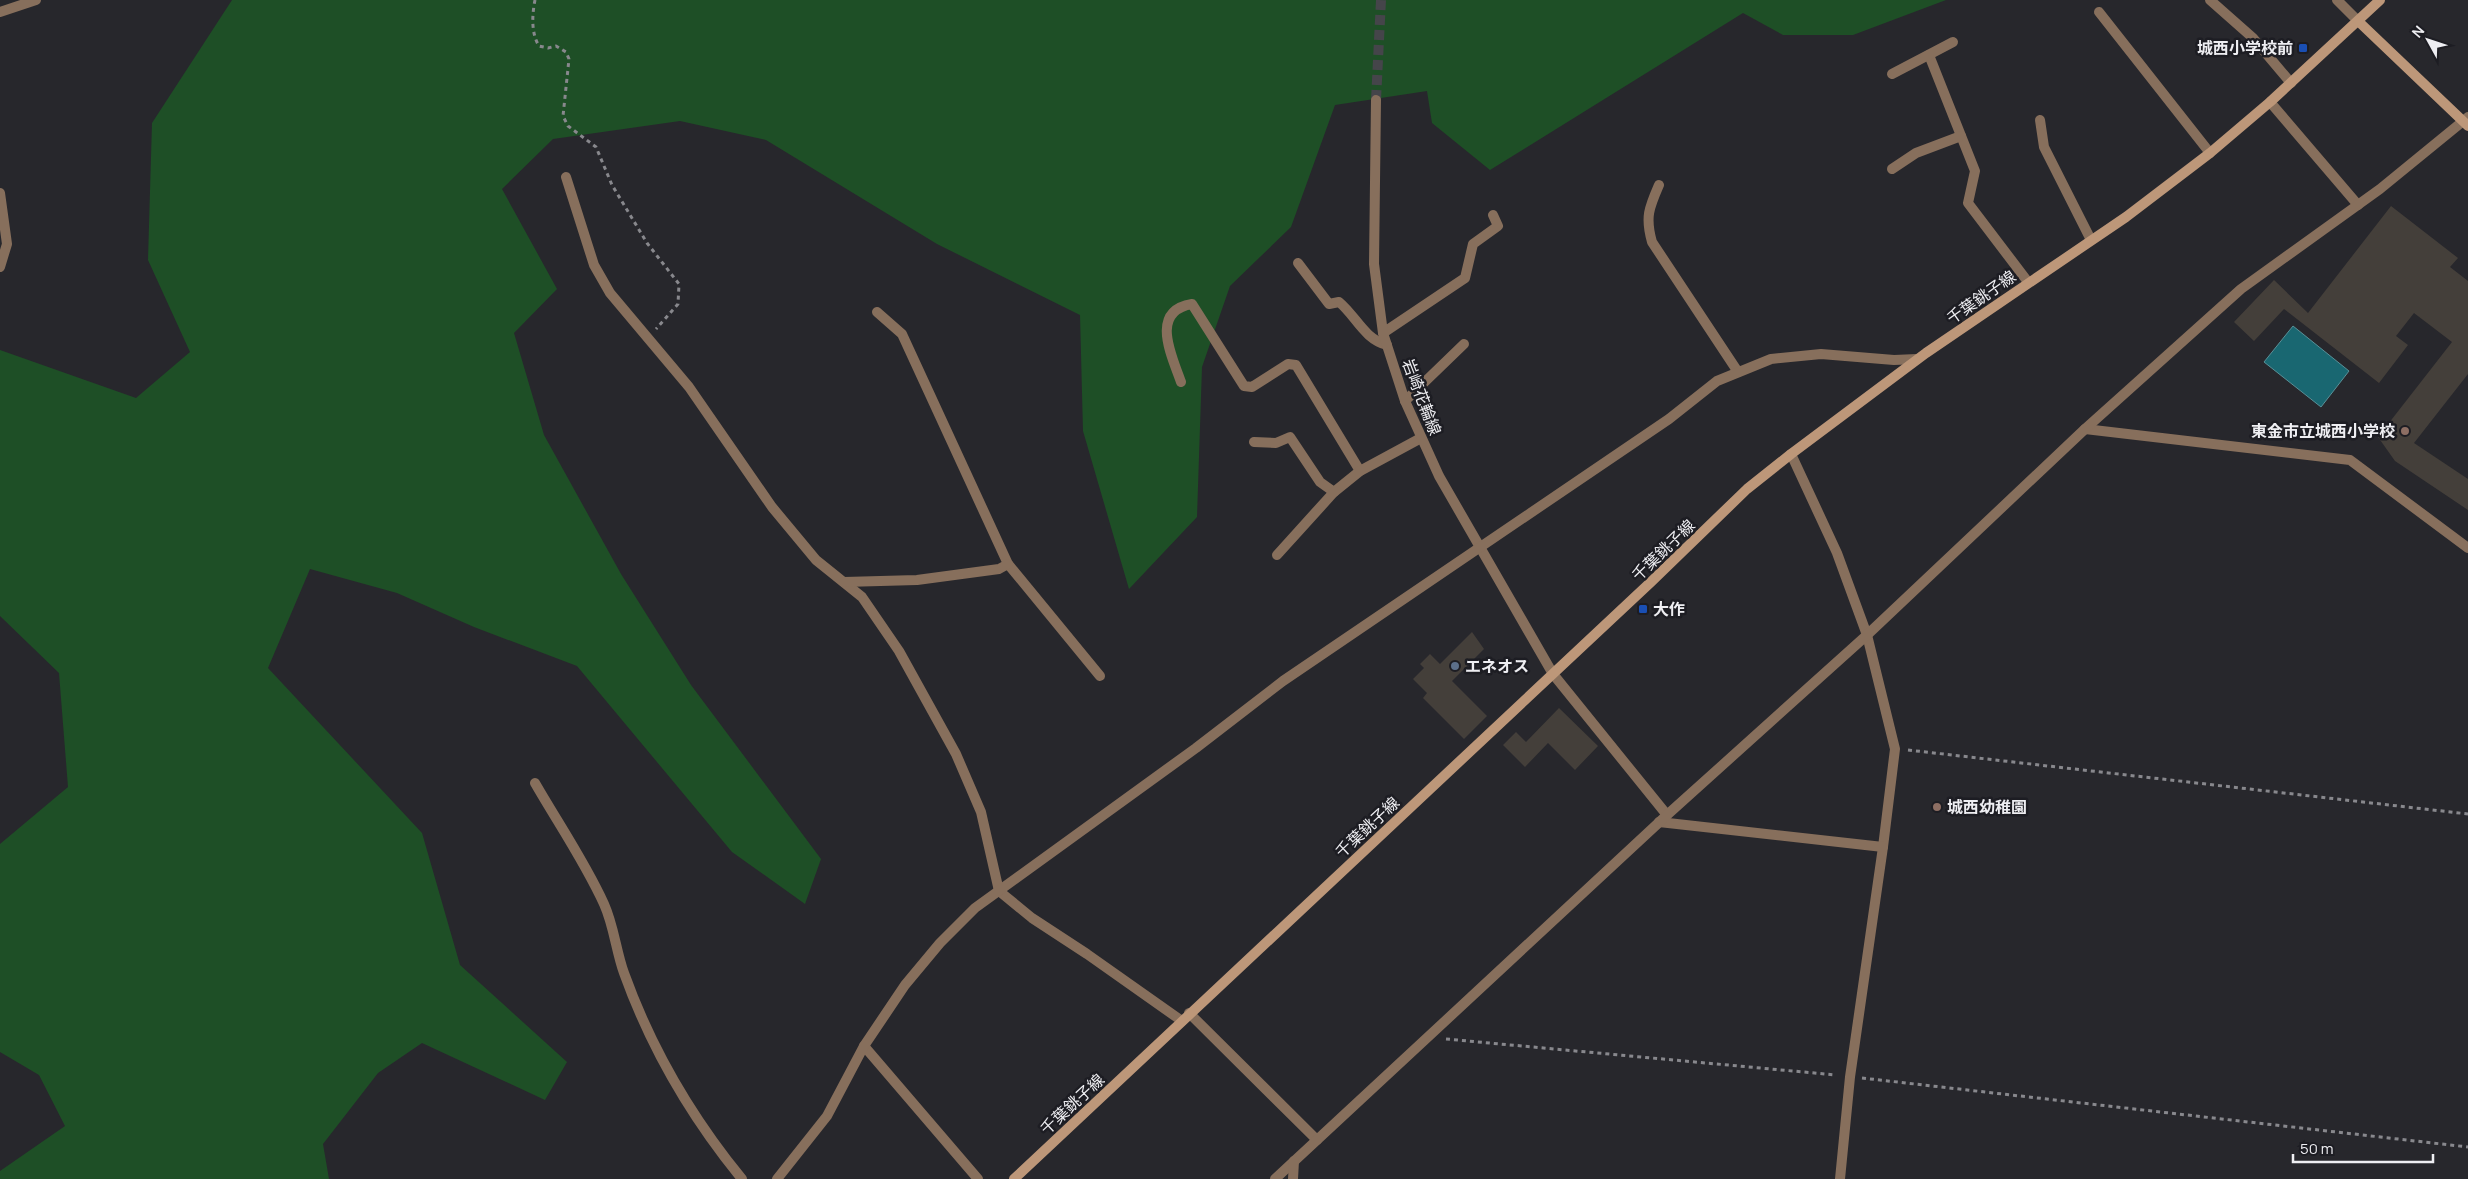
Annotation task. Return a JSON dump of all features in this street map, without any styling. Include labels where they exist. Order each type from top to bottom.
[{"type":"street","points":[[0,12],[36,0]]},
{"type":"street","points":[[2210,0],[2253,38],[2291,83]]},
{"type":"street","points":[[1275,1179],[1663,818],[1867,636],[2086,429],[2241,289],[2358,205],[2466,122],[2337,0]]},
{"type":"street","name":"千葉銚子線","points":[[1014,1179],[1553,674],[1747,489],[1917,360],[2168,186],[2270,102],[2380,0]]},
{"type":"street","points":[[2099,12],[2210,153]]},
{"type":"street","points":[[1892,74],[1953,42]]},
{"type":"street","points":[[1929,55],[1974,171],[1968,203],[2028,282]]},
{"type":"street","name":"岩崎花輪線","points":[[1376,100],[1374,264],[1383,333],[1405,401],[1439,476],[1553,674],[1663,818]]},
{"type":"street","points":[[2270,102],[2358,205]]},
{"type":"street","points":[[2040,120],[2044,147],[2091,240]]},
{"type":"street","points":[[1892,169],[1916,153],[1961,136]]},
{"type":"street","points":[[566,177],[594,265],[610,293],[649,337],[689,387],[772,507],[816,560],[862,597],[899,651],[956,754],[981,812],[999,891],[1032,918],[1186,1017],[1317,1140]]},
{"type":"street","points":[[1659,185],[1648,210],[1648,226],[1652,242],[1738,372]]},
{"type":"street","points":[[0,193],[7,244],[0,267]]},
{"type":"street","points":[[1383,333],[1465,278],[1472,244],[1498,226],[1493,215]]},
{"type":"street","points":[[1298,263],[1329,304],[1338,302],[1369,337],[1387,345]]},
{"type":"street","points":[[1181,382],[1165,335],[1168,323],[1174,313],[1181,305],[1192,304],[1244,386],[1252,387],[1288,364],[1296,365],[1360,471]]},
{"type":"street","points":[[877,312],[902,334],[1008,564],[1100,676]]},
{"type":"street","points":[[1405,401],[1464,344]]},
{"type":"street","points":[[777,1179],[827,1116],[864,1046],[904,986],[940,943],[975,908],[1196,748],[1283,681],[1481,548],[1669,418],[1717,381],[1770,358],[1821,354],[1917,360]]},
{"type":"street","points":[[2086,429],[2350,460],[2468,548]]},
{"type":"street","points":[[1254,442],[1276,443],[1290,438],[1320,482],[1334,492]]},
{"type":"street","points":[[1277,555],[1334,492],[1360,471],[1421,438]]},
{"type":"street","points":[[1791,454],[1837,553],[1867,636],[1895,749],[1850,1076],[1840,1179]]},
{"type":"street","points":[[844,582],[917,580],[999,570],[1008,564]]},
{"type":"street","points":[[535,783],[605,906],[624,973],[654,1046],[683,1096],[742,1179]]},
{"type":"street","points":[[1663,818],[1883,846]]},
{"type":"street","points":[[864,1046],[978,1179]]},
{"type":"street","points":[[1293,1179],[1294,1161]]},
{"type":"path","points":[[535,0],[533,9],[534,38],[539,46],[548,48],[556,46],[566,52],[569,59],[563,116],[568,126],[596,148],[612,185],[642,235],[679,284],[678,304],[649,337]]},
{"type":"path","points":[[1895,749],[2468,814]]},
{"type":"path","points":[[1428,1038],[1850,1076],[2468,1147]]},
{"type":"green space","points":[[232,0],[1946,0],[1853,35],[1783,35],[1743,13],[1490,170],[1432,123],[1427,91],[1335,105],[1291,227],[1230,286],[1202,367],[1197,517],[1129,589],[1083,431],[1080,315],[937,244],[766,140],[680,121],[553,139],[502,189],[557,289],[514,333],[544,435],[621,574],[691,685],[821,859],[805,904],[732,852],[577,666],[474,627],[397,593],[310,569],[268,668],[422,833],[460,965],[567,1062],[545,1100],[422,1043],[378,1073],[323,1144],[329,1179],[0,1179],[0,1171],[65,1126],[39,1075],[0,1052],[0,844],[68,787],[59,673],[0,616],[0,350],[136,398],[190,352],[148,260],[152,123]]},
{"type":"water","points":[[2293,326],[2349,371],[2321,407],[2264,362]]},
{"type":"building","points":[[2391,206],[2458,258],[2450,267],[2468,281],[2468,374],[2414,443],[2468,479],[2468,510],[2395,461],[2378,437],[2452,342],[2414,313],[2396,336],[2408,345],[2379,383],[2284,309],[2254,341],[2234,322],[2274,280],[2308,313]]},
{"type":"building","points":[[1472,632],[1484,649],[1452,681],[1487,716],[1464,739],[1423,698],[1427,693],[1413,679],[1424,668],[1420,664],[1430,654],[1440,664]]},
{"type":"building","points":[[1559,708],[1598,746],[1575,770],[1548,743],[1525,767],[1503,745],[1516,732],[1526,742]]},
{"type":"tunnel","points":[[1376,100],[1381,0]]},
{"type":"place","name":"城西小学校前","points":[[2303,48]]},
{"type":"place","name":"東金市立城西小学校","points":[[2405,431]]},
{"type":"place","name":"大作","points":[[1643,609]]},
{"type":"place","name":"エネオス","points":[[1455,666]]},
{"type":"place","name":"城西幼稚園","points":[[1937,807]]}]
